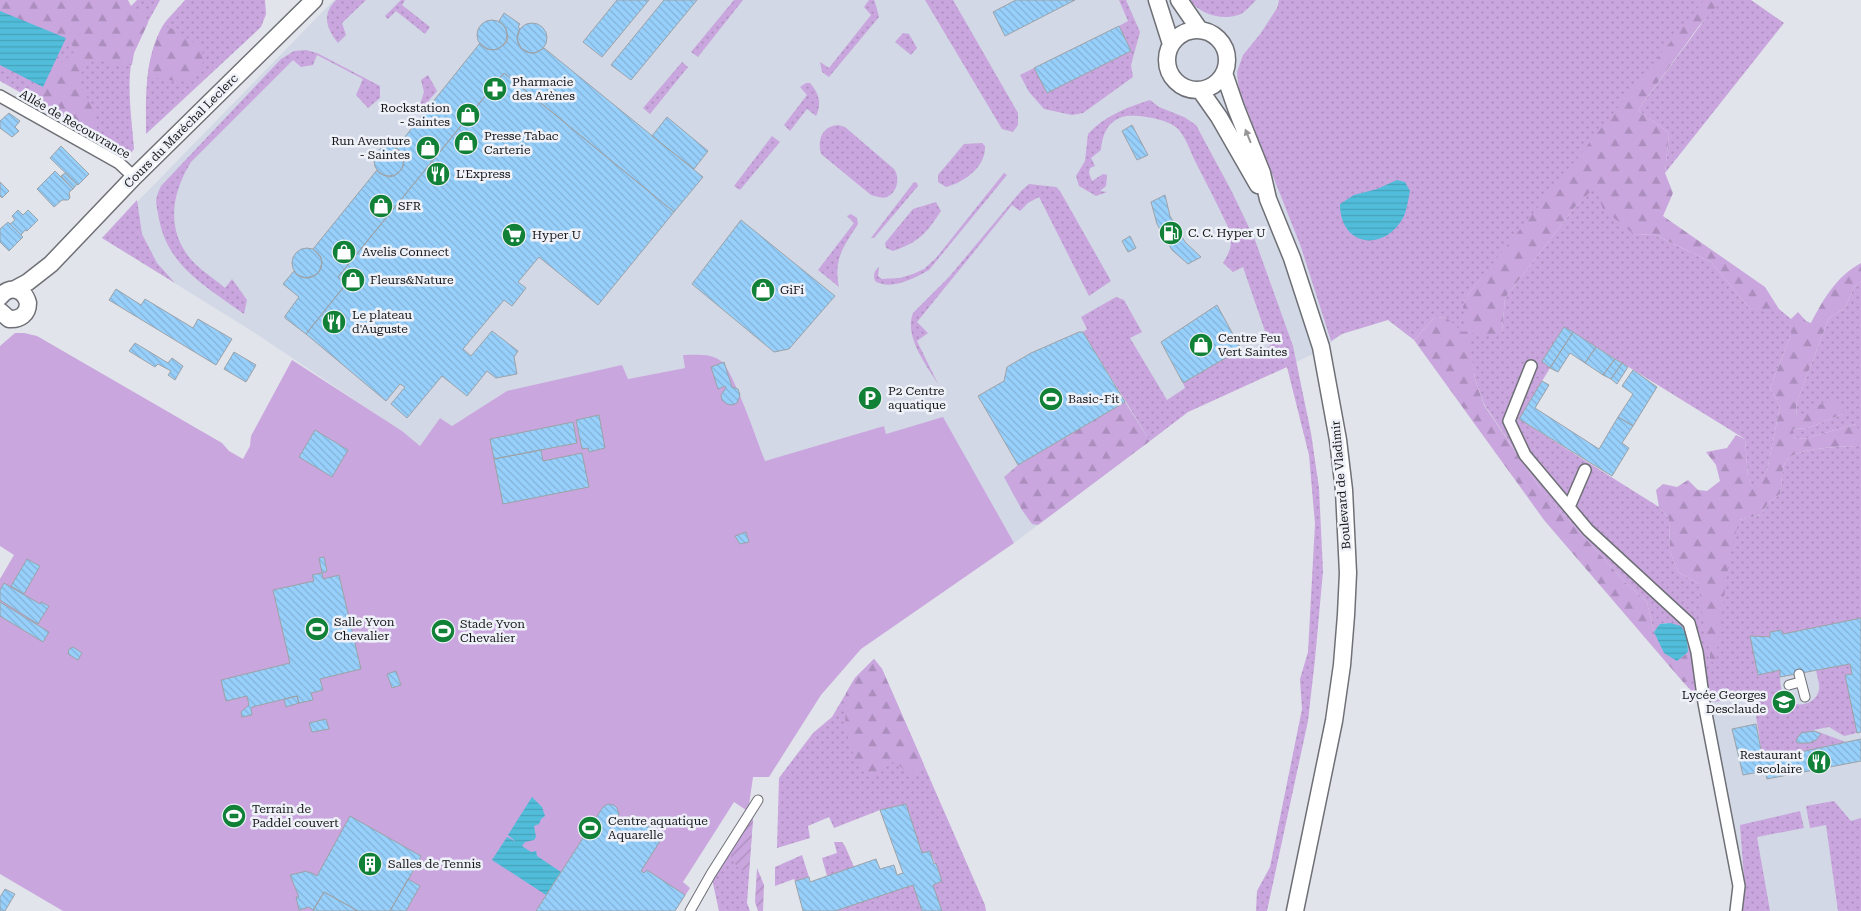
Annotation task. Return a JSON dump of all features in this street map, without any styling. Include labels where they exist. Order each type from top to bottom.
[{"type":"main road","name":"Cours du Maréchal Leclerc","points":[[0,297],[5,292],[28,282],[51,264],[134,177],[314,0]]},
{"type":"main road","points":[[1157,0],[1171,44]]},
{"type":"main road","points":[[1179,0],[1199,29]]},
{"type":"main road","points":[[1199,29],[1210,32],[1218,38],[1224,46],[1227,56],[1224,73],[1218,81],[1210,87],[1192,90],[1176,83],[1171,76],[1167,68],[1167,51],[1183,32],[1199,29]]},
{"type":"main road","name":"Boulevard de Vladimir","points":[[1224,73],[1262,173],[1268,199],[1292,258],[1321,347],[1338,440],[1347,534],[1346,615],[1337,702],[1295,911]]},
{"type":"main road","points":[[1200,90],[1219,117],[1253,178],[1268,199]]},
{"type":"main road","name":"Cours du Maréchal Leclerc","points":[[0,313],[9,319],[17,319],[25,314],[28,302],[51,264]]},
{"type":"main road","points":[[15,289],[24,294],[28,302]]},
{"type":"street","name":"Allée de Recouvrance","points":[[0,96],[119,163],[134,177]]},
{"type":"street","points":[[1531,366],[1509,422],[1525,455],[1588,530],[1688,623],[1697,652],[1704,703],[1739,886],[1736,911]]},
{"type":"street","points":[[1569,508],[1585,470]]},
{"type":"street","points":[[1789,685],[1799,678],[1805,697]]},
{"type":"street","points":[[690,911],[758,800]]},
{"type":"shaded area","points":[[334,0],[1279,0],[1251,91],[1342,334],[1320,351],[1188,412],[1014,543],[943,418],[886,434],[884,426],[765,461],[685,368],[627,379],[622,365],[466,417],[452,426],[440,418],[420,446],[401,431],[255,333],[102,238]]},
{"type":"shaded area","name":"Lycée Georges Desclaude","points":[[1861,494],[1861,911],[1736,911],[1739,886],[1704,703],[1712,702]]},
{"type":"green space","points":[[0,0],[53,0],[124,20],[131,6],[137,0],[160,0],[139,39],[131,63],[130,100],[134,149],[130,154],[0,81]]},
{"type":"green space","points":[[0,0],[128,0],[131,6],[144,12],[148,23],[134,53],[132,65],[113,65],[101,61],[83,63],[80,81],[98,122],[95,134],[33,100],[37,82],[45,70],[64,61],[75,51],[72,45],[13,17],[0,19]]},
{"type":"green space","points":[[185,0],[265,0],[266,14],[261,27],[146,134],[147,79],[152,53],[162,27]]},
{"type":"green space","points":[[336,0],[366,0],[342,23],[346,35],[338,43],[327,22],[328,11]]},
{"type":"green space","points":[[401,0],[405,0],[402,5],[430,27],[425,34],[396,11],[388,19],[385,16]]},
{"type":"green space","points":[[734,0],[743,0],[698,57],[691,52]]},
{"type":"green space","points":[[869,0],[874,0],[879,17],[829,77],[822,72],[820,62],[829,68],[871,15],[864,7]]},
{"type":"green space","points":[[925,0],[953,0],[1018,113],[1018,125],[1013,132],[1002,129]]},
{"type":"green space","points":[[1119,0],[1126,0],[1140,32],[1131,65],[1133,77],[1083,113],[1072,115],[1044,109],[1029,92],[1020,75],[1034,68],[1047,93],[1131,51],[1119,26],[1128,21]]},
{"type":"green space","points":[[1190,0],[1256,0],[1241,14],[1220,17],[1200,10]]},
{"type":"green space","points":[[1279,0],[1714,0],[1478,282],[1469,293],[1463,306],[1502,333],[1505,298],[1575,207],[1595,186],[1635,235],[1653,234],[1711,262],[1750,309],[1779,309],[1791,319],[1791,335],[1770,388],[1780,406],[1767,471],[1753,489],[1748,477],[1745,439],[1564,327],[1542,361],[1550,368],[1519,419],[1659,507],[1669,519],[1670,551],[1678,572],[1699,584],[1739,520],[1761,515],[1768,503],[1780,494],[1784,466],[1789,458],[1817,449],[1856,446],[1856,424],[1804,439],[1793,437],[1793,429],[1808,428],[1843,414],[1797,417],[1796,404],[1829,318],[1845,308],[1854,287],[1861,281],[1861,618],[1783,634],[1770,632],[1770,637],[1751,636],[1758,675],[1780,670],[1783,694],[1791,703],[1808,703],[1817,696],[1819,683],[1816,670],[1850,664],[1852,674],[1846,675],[1857,733],[1844,736],[1829,727],[1813,730],[1846,742],[1763,760],[1753,697],[1703,703],[1683,682],[1689,682],[1697,653],[1688,652],[1687,636],[1670,623],[1661,624],[1654,632],[1647,602],[1625,582],[1542,491],[1484,404],[1475,379],[1467,331],[1462,333],[1446,317],[1434,318],[1414,340],[1388,320],[1342,334],[1331,341],[1301,247],[1239,90],[1237,72],[1243,55],[1261,33],[1277,8]]},
{"type":"green space","points":[[1704,0],[1722,0],[1699,26],[1638,110],[1669,133],[1665,173],[1673,193],[1663,216],[1765,287],[1779,309],[1750,309],[1711,262],[1653,234],[1635,235],[1603,209],[1595,187],[1575,207],[1505,298],[1502,333],[1483,336],[1468,332],[1475,379],[1484,405],[1542,491],[1625,582],[1647,602],[1654,632],[1677,661],[1688,652],[1697,652],[1699,674],[1689,682],[1683,682],[1544,520],[1414,340],[1434,318],[1446,317],[1462,332],[1467,331],[1463,306],[1469,293]]},
{"type":"green space","points":[[1719,0],[1751,0],[1784,23],[1665,173],[1669,133],[1638,110]]},
{"type":"green space","points":[[163,26],[173,29],[202,48],[203,62],[198,76],[181,82],[152,77],[148,71],[155,44]]},
{"type":"green space","points":[[903,33],[909,34],[917,48],[911,55],[895,42]]},
{"type":"green space","points":[[306,50],[317,53],[380,86],[380,98],[368,108],[356,95],[363,79],[317,55],[313,65],[301,67],[293,60],[191,162],[179,186],[176,198],[175,222],[182,246],[197,266],[225,288],[232,279],[247,300],[244,314],[203,285],[180,263],[164,236],[156,199],[161,186],[281,59],[294,51]]},
{"type":"green space","points":[[682,62],[688,67],[650,114],[643,108]]},
{"type":"green space","points":[[428,75],[437,91],[423,107],[420,105],[424,92],[421,80]]},
{"type":"green space","points":[[810,83],[816,91],[819,103],[818,112],[816,116],[807,109],[790,131],[784,125],[807,95],[800,87]]},
{"type":"green space","points":[[1150,100],[1159,107],[1184,117],[1196,125],[1255,240],[1293,346],[1311,433],[1319,488],[1323,571],[1308,721],[1267,911],[1256,911],[1257,891],[1270,867],[1302,709],[1300,679],[1308,652],[1315,524],[1309,455],[1287,367],[1188,412],[1150,441],[1083,332],[1087,329],[1081,317],[1116,297],[1124,300],[1142,332],[1130,338],[1167,400],[1185,388],[1183,383],[1241,349],[1246,358],[1270,346],[1243,267],[1233,272],[1223,263],[1230,246],[1229,229],[1185,139],[1174,125],[1151,118],[1135,116],[1117,119],[1106,130],[1101,150],[1091,158],[1095,166],[1090,168],[1089,173],[1092,181],[1103,174],[1107,175],[1106,186],[1100,191],[1107,192],[1096,196],[1079,186],[1076,176],[1085,161],[1088,134],[1109,117]]},
{"type":"green space","points":[[838,125],[845,127],[894,169],[897,176],[897,184],[891,195],[883,198],[871,195],[821,154],[820,139],[822,135],[828,128]]},
{"type":"green space","points":[[772,136],[780,142],[740,190],[734,186]]},
{"type":"green space","points":[[982,143],[985,146],[982,161],[973,172],[953,185],[946,187],[938,182],[938,175],[964,144]]},
{"type":"green space","points":[[1004,173],[1007,175],[929,270],[910,280],[895,284],[881,284],[875,281],[874,273],[879,267],[878,276],[882,279],[900,278],[924,269],[936,258]]},
{"type":"green space","points":[[914,182],[918,186],[874,238],[871,238]]},
{"type":"green space","points":[[1029,184],[1056,187],[1060,191],[1111,281],[1089,296],[1039,197],[1028,203],[1020,211],[1012,205],[917,322],[928,333],[917,341],[938,384],[922,359],[914,341],[911,331],[913,313],[949,277]]},
{"type":"green space","points":[[137,200],[142,234],[157,263],[175,283],[102,238]]},
{"type":"green space","points":[[936,202],[941,211],[931,226],[921,236],[910,244],[893,251],[886,248],[885,243],[913,209]]},
{"type":"green space","points":[[851,214],[857,218],[858,224],[841,253],[837,268],[839,287],[818,270],[854,223],[847,216]]},
{"type":"green space","points":[[1861,263],[1861,281],[1854,287],[1845,308],[1829,318],[1796,404],[1797,417],[1834,397],[1845,406],[1843,414],[1808,428],[1793,429],[1793,437],[1804,439],[1856,424],[1861,438],[1856,446],[1817,449],[1789,458],[1785,463],[1782,474],[1780,494],[1768,503],[1761,515],[1739,520],[1729,560],[1715,665],[1710,659],[1710,645],[1705,637],[1699,584],[1678,572],[1670,551],[1669,519],[1659,507],[1656,490],[1663,484],[1677,487],[1688,480],[1698,490],[1707,491],[1720,481],[1716,465],[1706,452],[1727,448],[1736,435],[1745,439],[1748,477],[1753,488],[1767,471],[1780,406],[1770,388],[1791,335],[1791,319],[1798,312],[1806,321],[1811,323],[1831,289],[1844,275]]},
{"type":"green space","name":"Stade Yvon Chevalier","points":[[15,333],[37,336],[222,443],[229,451],[243,459],[250,446],[251,436],[292,360],[402,431],[420,446],[440,418],[452,426],[507,391],[622,365],[628,379],[685,368],[683,355],[717,358],[726,367],[732,378],[765,461],[884,426],[886,434],[943,417],[1014,543],[861,649],[821,695],[769,777],[753,777],[749,805],[746,810],[734,802],[683,882],[690,888],[675,911],[63,911],[0,874],[0,579],[14,555],[0,546],[0,346]]},
{"type":"green space","points":[[1125,402],[1150,441],[1038,525],[1032,524],[1004,477],[1018,465]]},
{"type":"green space","points":[[874,659],[882,669],[986,911],[835,911],[913,885],[933,885],[942,881],[930,851],[922,853],[905,804],[880,810],[834,828],[829,817],[808,826],[810,838],[777,848],[779,778],[813,733],[832,717],[855,678]]},
{"type":"green space","points":[[874,659],[882,669],[924,765],[915,774],[906,772],[895,761],[873,775],[857,766],[845,727],[846,693],[855,678]]},
{"type":"green space","points":[[1834,801],[1851,821],[1861,818],[1861,911],[1838,911],[1826,825],[1810,828],[1806,806]]},
{"type":"green space","points":[[1800,811],[1804,828],[1757,837],[1770,911],[1741,911],[1745,890],[1740,825]]},
{"type":"green space","points":[[753,818],[747,903],[750,911],[719,911],[712,879]]},
{"type":"green space","points":[[753,818],[749,871],[740,870],[732,860],[730,852]]},
{"type":"green space","points":[[834,842],[842,842],[854,867],[827,876],[822,858],[837,853]]},
{"type":"green space","points":[[802,855],[809,877],[795,881],[794,879],[775,886],[775,867]]},
{"type":"green space","points":[[757,868],[764,885],[763,911],[758,911],[755,902]]},
{"type":"water","points":[[0,11],[66,38],[43,87],[0,65]]},
{"type":"water","points":[[1397,180],[1405,182],[1410,191],[1403,218],[1395,229],[1385,236],[1374,240],[1364,240],[1355,236],[1347,229],[1342,218],[1340,204],[1354,195],[1377,189]]},
{"type":"water","points":[[1670,623],[1681,626],[1687,636],[1688,652],[1677,661],[1664,653],[1654,632],[1660,624]]},
{"type":"water","points":[[532,797],[542,807],[545,816],[539,824],[534,826],[536,837],[534,840],[525,842],[522,846],[531,852],[536,851],[537,856],[561,872],[546,895],[492,860],[507,837],[516,842],[508,835]]},
{"type":"building","points":[[617,0],[649,0],[602,57],[583,42]]},
{"type":"building","points":[[664,0],[697,0],[631,80],[611,65]]},
{"type":"building","points":[[1016,0],[1075,0],[1005,36],[993,12]]},
{"type":"building","points":[[504,13],[520,24],[517,39],[521,48],[530,53],[535,53],[544,48],[703,177],[674,212],[504,73],[338,277],[346,284],[306,334],[285,318],[299,297],[283,284],[294,271],[297,275],[306,278],[319,272],[322,263],[321,258],[313,249],[377,170],[388,177],[394,176],[401,170],[404,156],[396,148],[480,43],[493,50],[506,43],[508,38],[506,28],[499,21]]},
{"type":"building","points":[[492,20],[503,24],[507,35],[503,46],[492,50],[481,46],[477,35],[481,24]]},
{"type":"building","points":[[532,23],[543,27],[547,38],[543,49],[532,53],[521,49],[517,38],[521,27]]},
{"type":"building","points":[[1119,26],[1131,51],[1047,93],[1034,68]]},
{"type":"building","name":"Hyper U","points":[[504,73],[674,212],[598,305],[539,257],[518,282],[526,288],[512,306],[504,300],[463,349],[471,356],[492,331],[518,351],[514,357],[517,374],[496,378],[487,371],[467,396],[442,376],[407,418],[391,404],[405,387],[400,384],[386,401],[306,334],[346,284],[338,277]]},
{"type":"building","points":[[9,113],[20,121],[15,127],[19,131],[12,137],[0,128],[0,121]]},
{"type":"building","points":[[667,117],[708,151],[694,169],[652,136]]},
{"type":"building","points":[[1132,125],[1148,155],[1137,160],[1122,131]]},
{"type":"building","points":[[61,146],[89,174],[78,185],[50,158]]},
{"type":"building","points":[[389,146],[400,150],[404,161],[400,172],[389,176],[378,172],[374,161],[378,150]]},
{"type":"building","points":[[55,171],[73,189],[69,192],[70,198],[68,200],[62,200],[54,207],[37,189]]},
{"type":"building","points":[[65,173],[77,184],[73,189],[61,176]]},
{"type":"building","points":[[0,182],[9,191],[2,198],[0,196]]},
{"type":"building","name":"C. C. Hyper U","points":[[1165,195],[1170,216],[1185,242],[1201,257],[1188,264],[1172,250],[1157,224],[1151,202]]},
{"type":"building","points":[[18,210],[23,215],[28,210],[38,220],[21,235],[10,224],[15,220],[12,216]]},
{"type":"building","name":"GiFi","points":[[741,220],[835,296],[789,349],[774,352],[692,284]]},
{"type":"building","points":[[8,222],[23,237],[9,251],[0,242],[0,229]]},
{"type":"building","points":[[1130,236],[1136,248],[1128,252],[1122,241]]},
{"type":"building","points":[[307,248],[318,252],[322,263],[318,274],[307,278],[296,274],[292,263],[296,252]]},
{"type":"building","points":[[116,289],[141,305],[145,299],[193,328],[198,319],[232,339],[216,365],[109,300]]},
{"type":"building","name":"Centre Feu Vert Saintes","points":[[1217,305],[1241,349],[1183,383],[1161,342]]},
{"type":"building","points":[[1564,327],[1573,332],[1550,368],[1542,361]]},
{"type":"building","name":"Basic-Fit","points":[[1083,332],[1125,402],[1018,465],[978,396],[1004,381],[1007,367],[1031,353]]},
{"type":"building","points":[[1573,332],[1596,347],[1585,363],[1570,353],[1558,372],[1550,368]]},
{"type":"building","points":[[135,343],[168,363],[172,358],[183,366],[175,380],[168,375],[171,371],[158,364],[155,367],[129,351]]},
{"type":"building","points":[[1596,347],[1615,359],[1603,375],[1585,363]]},
{"type":"building","points":[[234,352],[256,365],[246,382],[224,369]]},
{"type":"building","points":[[1615,359],[1622,363],[1611,379],[1603,375]]},
{"type":"building","points":[[724,362],[732,387],[738,389],[740,395],[737,403],[732,405],[722,400],[721,395],[726,388],[725,386],[718,389],[711,367]]},
{"type":"building","points":[[1622,363],[1628,367],[1617,384],[1611,379]]},
{"type":"building","points":[[1633,370],[1657,387],[1633,426],[1618,417],[1633,394],[1622,386]]},
{"type":"building","points":[[1542,381],[1549,385],[1535,408],[1599,449],[1618,417],[1633,426],[1622,443],[1629,448],[1612,476],[1519,419]]},
{"type":"building","points":[[599,415],[605,448],[589,452],[588,448],[582,449],[576,420]]},
{"type":"building","points":[[573,422],[577,443],[494,459],[490,439]]},
{"type":"building","points":[[315,430],[348,450],[332,477],[299,457]]},
{"type":"building","points":[[541,450],[543,461],[582,453],[589,487],[503,504],[494,459]]},
{"type":"building","points":[[746,532],[749,542],[740,544],[735,536]]},
{"type":"building","points":[[324,557],[327,571],[322,573],[319,558]]},
{"type":"building","points":[[27,559],[40,566],[24,594],[11,586]]},
{"type":"building","name":"Salle Yvon Chevalier","points":[[322,573],[323,579],[339,575],[361,669],[320,679],[323,690],[311,693],[313,700],[299,703],[297,696],[252,707],[252,715],[242,717],[241,712],[249,705],[247,696],[226,701],[221,680],[290,663],[273,590],[314,581],[312,575]]},
{"type":"building","points":[[4,583],[40,604],[41,602],[49,606],[38,624],[0,600],[0,590]]},
{"type":"building","points":[[0,602],[49,632],[43,642],[0,616]]},
{"type":"building","points":[[1861,618],[1861,732],[1857,733],[1845,675],[1852,674],[1850,664],[1780,677],[1780,670],[1758,675],[1750,636],[1770,637],[1770,632],[1781,630],[1783,634]]},
{"type":"building","points":[[73,647],[82,653],[78,660],[68,654],[69,649]]},
{"type":"building","points":[[396,671],[401,685],[392,688],[387,674]]},
{"type":"building","points":[[297,696],[299,703],[286,707],[284,699]]},
{"type":"building","points":[[326,719],[329,729],[312,732],[309,723]]},
{"type":"building","points":[[1756,724],[1763,760],[1861,739],[1861,761],[1767,779],[1765,771],[1743,775],[1732,729]]},
{"type":"building","points":[[1814,731],[1821,734],[1816,740],[1809,743],[1797,743],[1796,740],[1801,733]]},
{"type":"building","points":[[608,804],[614,805],[617,808],[619,814],[617,818],[628,824],[639,820],[661,834],[662,838],[641,871],[644,873],[647,870],[685,895],[675,911],[536,911],[603,807]]},
{"type":"building","points":[[906,804],[922,853],[930,851],[934,864],[936,863],[942,881],[933,885],[942,911],[922,911],[913,885],[835,911],[803,911],[795,881],[809,877],[810,882],[876,859],[880,869],[894,865],[897,875],[903,873],[880,810]]},
{"type":"building","name":"Salles de Tennis","points":[[350,816],[421,856],[416,866],[390,911],[358,911],[324,892],[313,910],[309,907],[299,910],[296,897],[299,897],[290,875],[307,871],[317,876]]},
{"type":"building","points":[[408,879],[420,886],[406,911],[390,911]]},
{"type":"building","points":[[5,889],[15,894],[5,911],[0,911],[0,897]]},
{"type":"building","points":[[324,892],[358,911],[313,911]]},
{"type":"place","name":"Pharmacie des Arènes","points":[[495,89]]},
{"type":"place","name":"Rockstation - Saintes","points":[[468,115]]},
{"type":"place","name":"Presse Tabac Carterie","points":[[466,143]]},
{"type":"place","name":"Run Aventure - Saintes","points":[[428,148]]},
{"type":"place","name":"L'Express","points":[[438,174]]},
{"type":"place","name":"SFR","points":[[381,206]]},
{"type":"place","name":"C. C. Hyper U","points":[[1171,233]]},
{"type":"place","name":"Hyper U","points":[[514,235]]},
{"type":"place","name":"Avelis Connect","points":[[344,252]]},
{"type":"place","name":"Fleurs&Nature","points":[[353,280]]},
{"type":"place","name":"GiFi","points":[[763,290]]},
{"type":"place","name":"Le plateau d'Auguste","points":[[334,322]]},
{"type":"place","name":"Centre Feu Vert Saintes","points":[[1201,345]]},
{"type":"place","name":"P2 Centre aquatique","points":[[870,398]]},
{"type":"place","name":"Basic-Fit","points":[[1051,399]]},
{"type":"place","name":"Salle Yvon Chevalier","points":[[317,629]]},
{"type":"place","name":"Stade Yvon Chevalier","points":[[443,631]]},
{"type":"place","name":"Lycée Georges Desclaude","points":[[1784,702]]},
{"type":"place","name":"Restaurant scolaire","points":[[1819,762]]},
{"type":"place","name":"Terrain de Paddel couvert","points":[[234,816]]},
{"type":"place","name":"Centre aquatique Aquarelle","points":[[590,828]]},
{"type":"place","name":"Salles de Tennis","points":[[370,864]]}]
